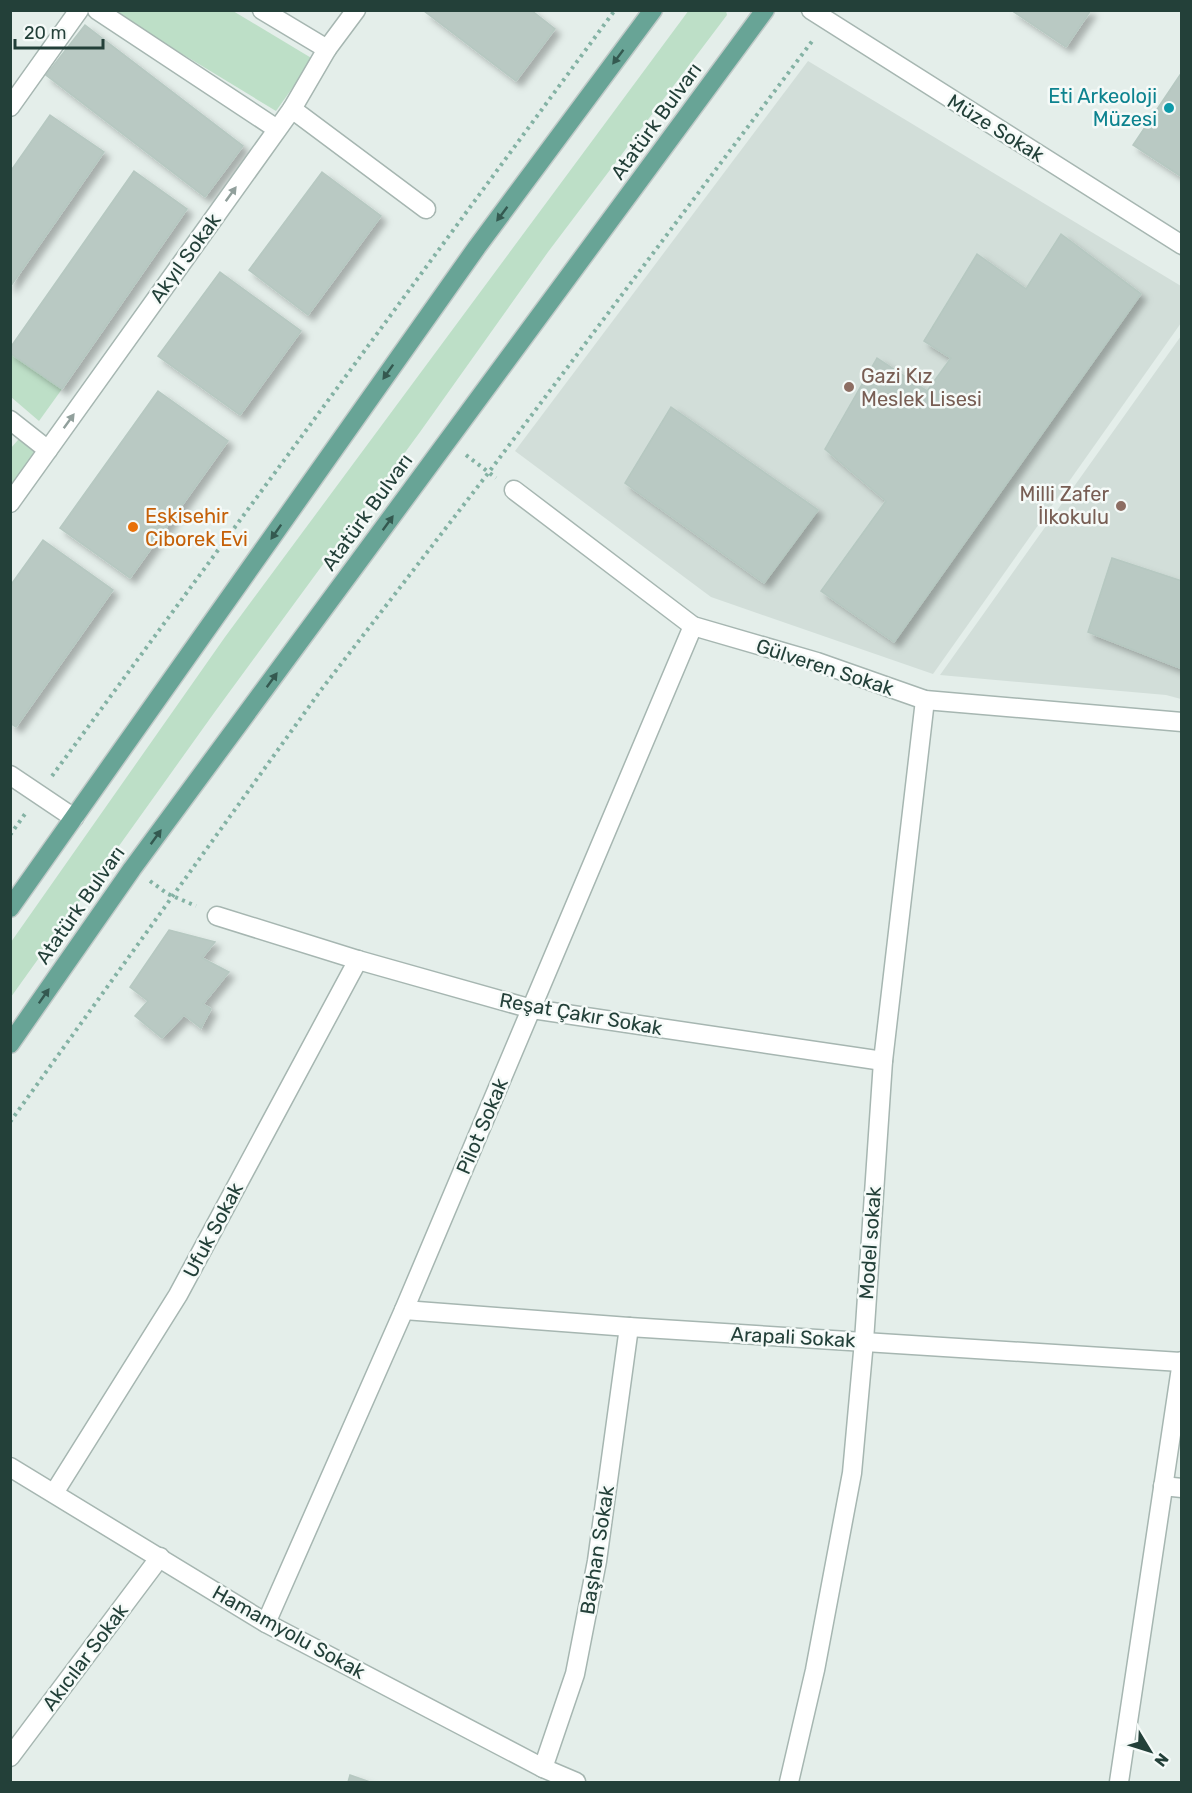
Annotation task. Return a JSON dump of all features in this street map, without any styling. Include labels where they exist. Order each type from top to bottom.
[{"type":"main road","points":[[10,908],[477,247],[653,10]]},
{"type":"main road","name":"Atatürk Bulvarı","points":[[10,1044],[132,869],[765,10]]},
{"type":"street","points":[[10,107],[79,10]]},
{"type":"street","points":[[97,10],[278,129]]},
{"type":"street","points":[[262,10],[327,49]]},
{"type":"street","name":"Akyıl Sokak","points":[[10,503],[278,129],[327,49],[356,10]]},
{"type":"street","name":"Müze Sokak","points":[[811,10],[1182,245]]},
{"type":"street","points":[[292,109],[426,209]]},
{"type":"street","points":[[10,420],[48,450]]},
{"type":"street","name":"Gülveren Sokak","points":[[514,490],[693,626],[817,662],[925,700],[1182,722]]},
{"type":"street","name":"Pilot Sokak","points":[[266,1623],[404,1310],[693,626]]},
{"type":"street","name":"Model sokak","points":[[789,1782],[815,1670],[852,1473],[864,1341],[883,1061],[925,700]]},
{"type":"street","points":[[10,775],[74,818]]},
{"type":"street","name":"Reşat Çakır Sokak","points":[[217,916],[358,960],[532,1009],[883,1061]]},
{"type":"street","name":"Ufuk Sokak","points":[[54,1493],[178,1295],[358,960]]},
{"type":"street","name":"Arapali Sokak","points":[[404,1310],[629,1327],[1181,1361]]},
{"type":"street","name":"Başhan Sokak","points":[[543,1768],[578,1663],[597,1561],[629,1327]]},
{"type":"street","points":[[1119,1782],[1181,1361]]},
{"type":"street","name":"Hamamyolu Sokak","points":[[10,1467],[266,1623],[543,1768],[576,1782]]},
{"type":"street","points":[[1163,1486],[1182,1488]]},
{"type":"street","name":"Akıcılar Sokak","points":[[10,1757],[160,1557]]},
{"type":"path","points":[[10,835],[615,10]]},
{"type":"path","points":[[10,1122],[321,690],[489,472],[827,21]]},
{"type":"path","points":[[426,209],[477,247]]},
{"type":"path","points":[[447,441],[514,490]]},
{"type":"path","points":[[132,869],[172,895],[217,916]]},
{"type":"shaded area","name":"Gazi Kız Meslek Lisesi","points":[[808,61],[1181,286],[1181,323],[933,674],[711,597],[515,451]]},
{"type":"shaded area","name":"Milli Zafer İlkokulu","points":[[1181,336],[1181,699],[1166,695],[940,675]]},
{"type":"green space","points":[[121,10],[233,11],[313,59],[276,111],[118,15]]},
{"type":"green space","points":[[689,10],[726,11],[727,15],[548,252],[11,997],[11,942],[225,637]]},
{"type":"green space","points":[[10,353],[62,389],[39,421],[11,397]]},
{"type":"green space","points":[[25,432],[48,450],[11,503],[11,448]]},
{"type":"building","points":[[531,10],[555,29],[516,81],[424,11]]},
{"type":"building","name":"Eti Arkeoloji Müzesi","points":[[1011,10],[1091,10],[1066,47]]},
{"type":"building","points":[[85,25],[243,146],[205,197],[46,75]]},
{"type":"building","name":"Eti Arkeoloji Müzesi","points":[[1182,72],[1182,177],[1133,145]]},
{"type":"building","points":[[50,115],[104,152],[10,287],[10,172]]},
{"type":"building","points":[[134,171],[187,209],[62,389],[10,353],[10,348]]},
{"type":"building","points":[[322,172],[381,216],[308,315],[249,270]]},
{"type":"building","points":[[1061,234],[1141,294],[894,642],[821,591],[886,501],[825,449],[877,358],[927,391],[951,358],[924,341],[977,254],[1026,289]]},
{"type":"building","points":[[220,272],[301,331],[240,415],[158,356]]},
{"type":"building","points":[[158,391],[228,441],[130,578],[60,528]]},
{"type":"building","points":[[671,407],[818,510],[764,583],[625,483]]},
{"type":"building","points":[[43,540],[113,590],[16,727],[10,723],[10,586]]},
{"type":"building","points":[[1112,558],[1182,581],[1182,669],[1088,632]]},
{"type":"building","points":[[169,930],[215,942],[202,958],[229,972],[203,1004],[211,1009],[201,1028],[184,1015],[162,1038],[135,1016],[148,1001],[130,987]]},
{"type":"building","points":[[350,1775],[370,1782],[348,1782]]},
{"type":"place","name":"Eti Arkeoloji Müzesi","points":[[1169,108]]},
{"type":"place","name":"Gazi Kız Meslek Lisesi","points":[[849,387]]},
{"type":"place","name":"Milli Zafer İlkokulu","points":[[1121,506]]},
{"type":"place","name":"Eskisehir Ciborek Evi","points":[[133,527]]}]
